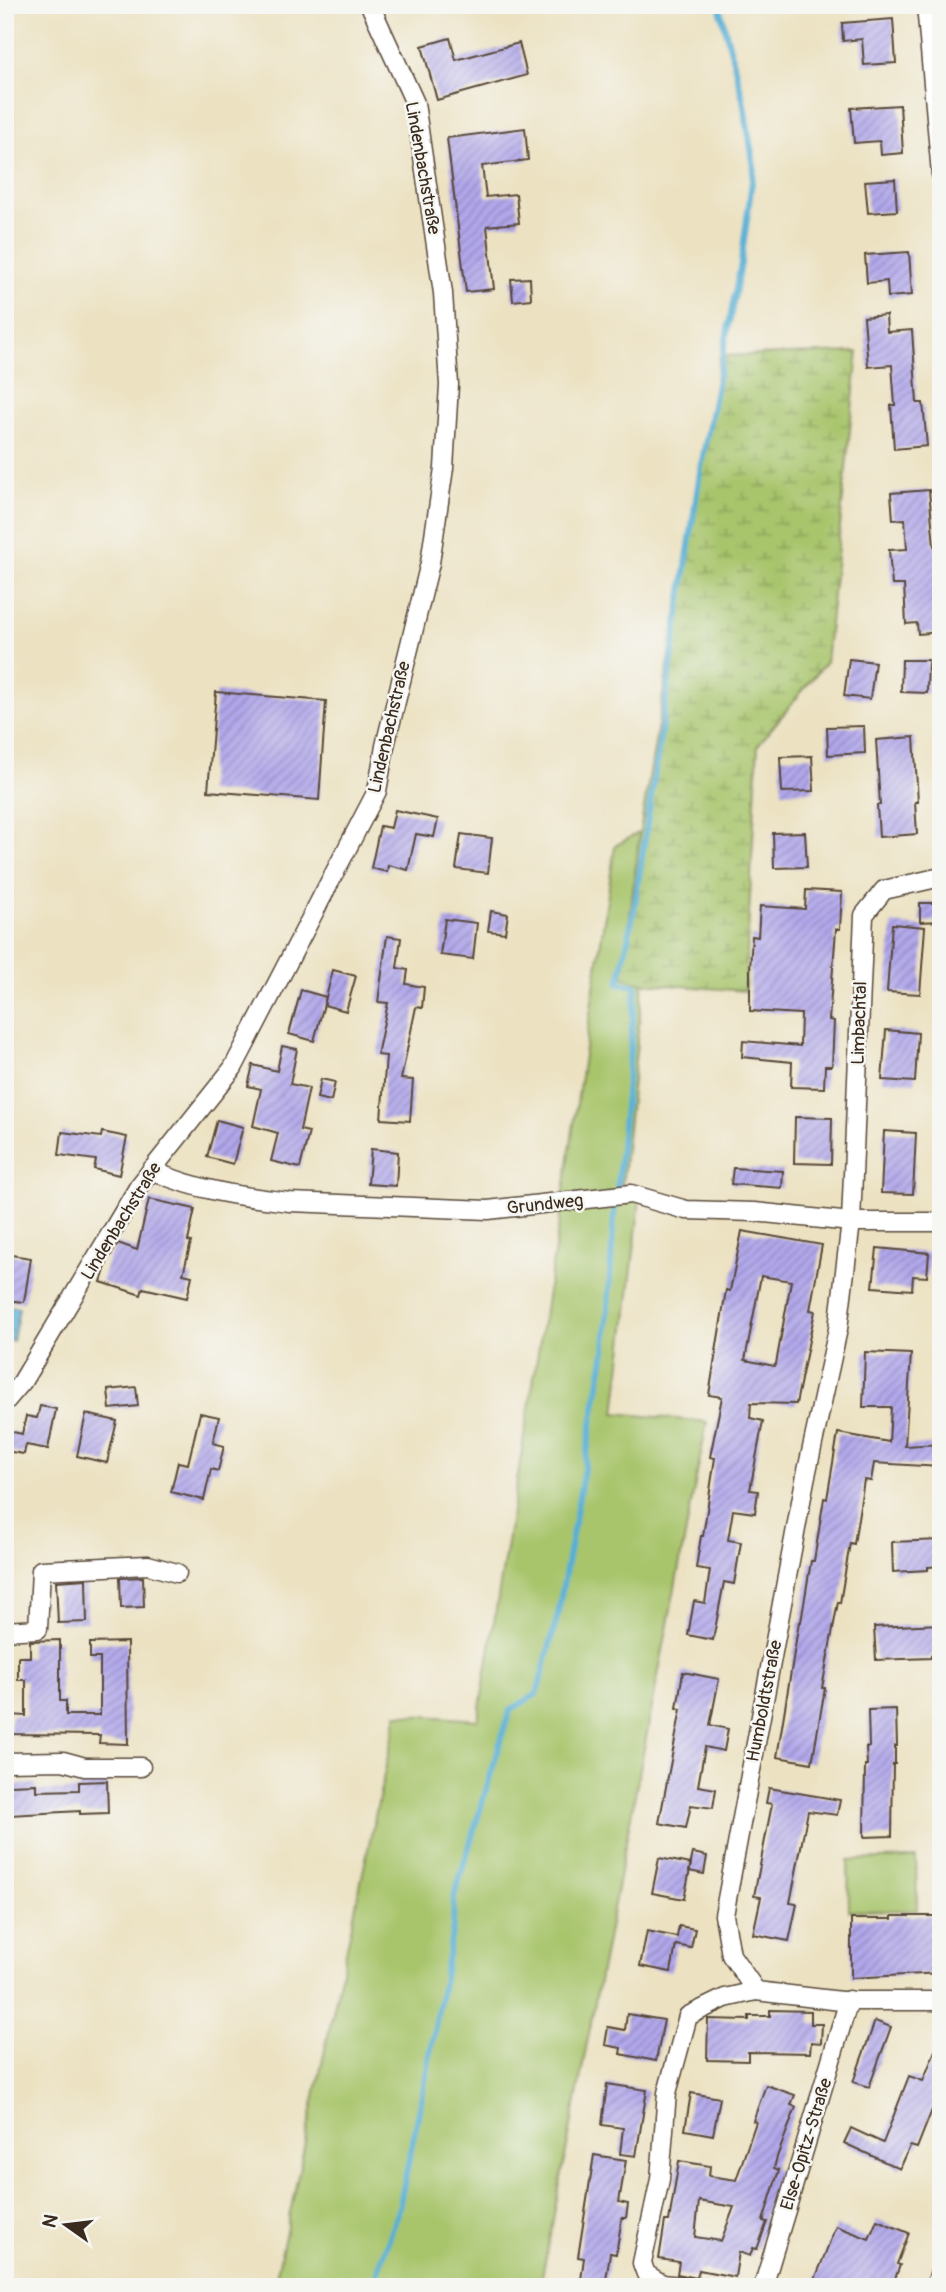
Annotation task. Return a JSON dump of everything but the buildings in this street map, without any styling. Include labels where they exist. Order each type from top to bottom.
[{"type":"street","name":"Lindenbachstraße","points":[[5,1402],[22,1382],[139,1186],[233,1068],[377,791],[385,746],[430,563],[444,468],[449,384],[443,293],[415,103],[370,5]]},
{"type":"street","points":[[926,5],[936,66],[941,174]]},
{"type":"street","name":"Limbachtal","points":[[851,1222],[864,915],[884,890],[941,877]]},
{"type":"street","name":"Grundweg","points":[[151,1170],[180,1183],[290,1202],[488,1210],[631,1195],[686,1210],[754,1212],[851,1222],[941,1222]]},
{"type":"street","name":"Humboldtstraße","points":[[756,1991],[731,1955],[724,1915],[805,1480],[838,1329],[851,1222]]},
{"type":"street","points":[[5,1631],[38,1629],[41,1570],[149,1565],[177,1573]]},
{"type":"street","points":[[5,1762],[63,1761],[85,1767],[141,1767]]},
{"type":"street","points":[[690,2287],[662,2285],[646,2274],[642,2263],[660,2179],[667,2092],[688,2016],[725,1997],[756,1991],[849,2000],[941,2001]]},
{"type":"street","name":"Else-Opitz-Straße","points":[[763,2287],[849,2000]]},
{"type":"street","points":[[935,2287],[941,2269]]},
{"type":"green space","points":[[858,352],[826,662],[758,745],[745,991],[643,983],[623,977],[640,832],[720,356]]},
{"type":"green space","points":[[640,832],[623,977],[643,983],[622,1187],[641,1191],[615,1413],[707,1422],[540,2287],[274,2287],[397,1714],[478,1720],[560,1218],[615,846]]},
{"type":"green space","points":[[916,1858],[917,1910],[849,1911],[848,1860]]},
{"type":"water","points":[[5,1305],[19,1308],[13,1341],[5,1339]]},
{"type":"waterway","points":[[617,1191],[636,986],[619,983],[634,910],[701,466],[741,263],[754,167],[743,99],[719,5]]},
{"type":"waterway","points":[[372,2287],[398,2213],[453,1928],[454,1897],[510,1710],[537,1694],[558,1614],[605,1351],[615,1203]]}]
